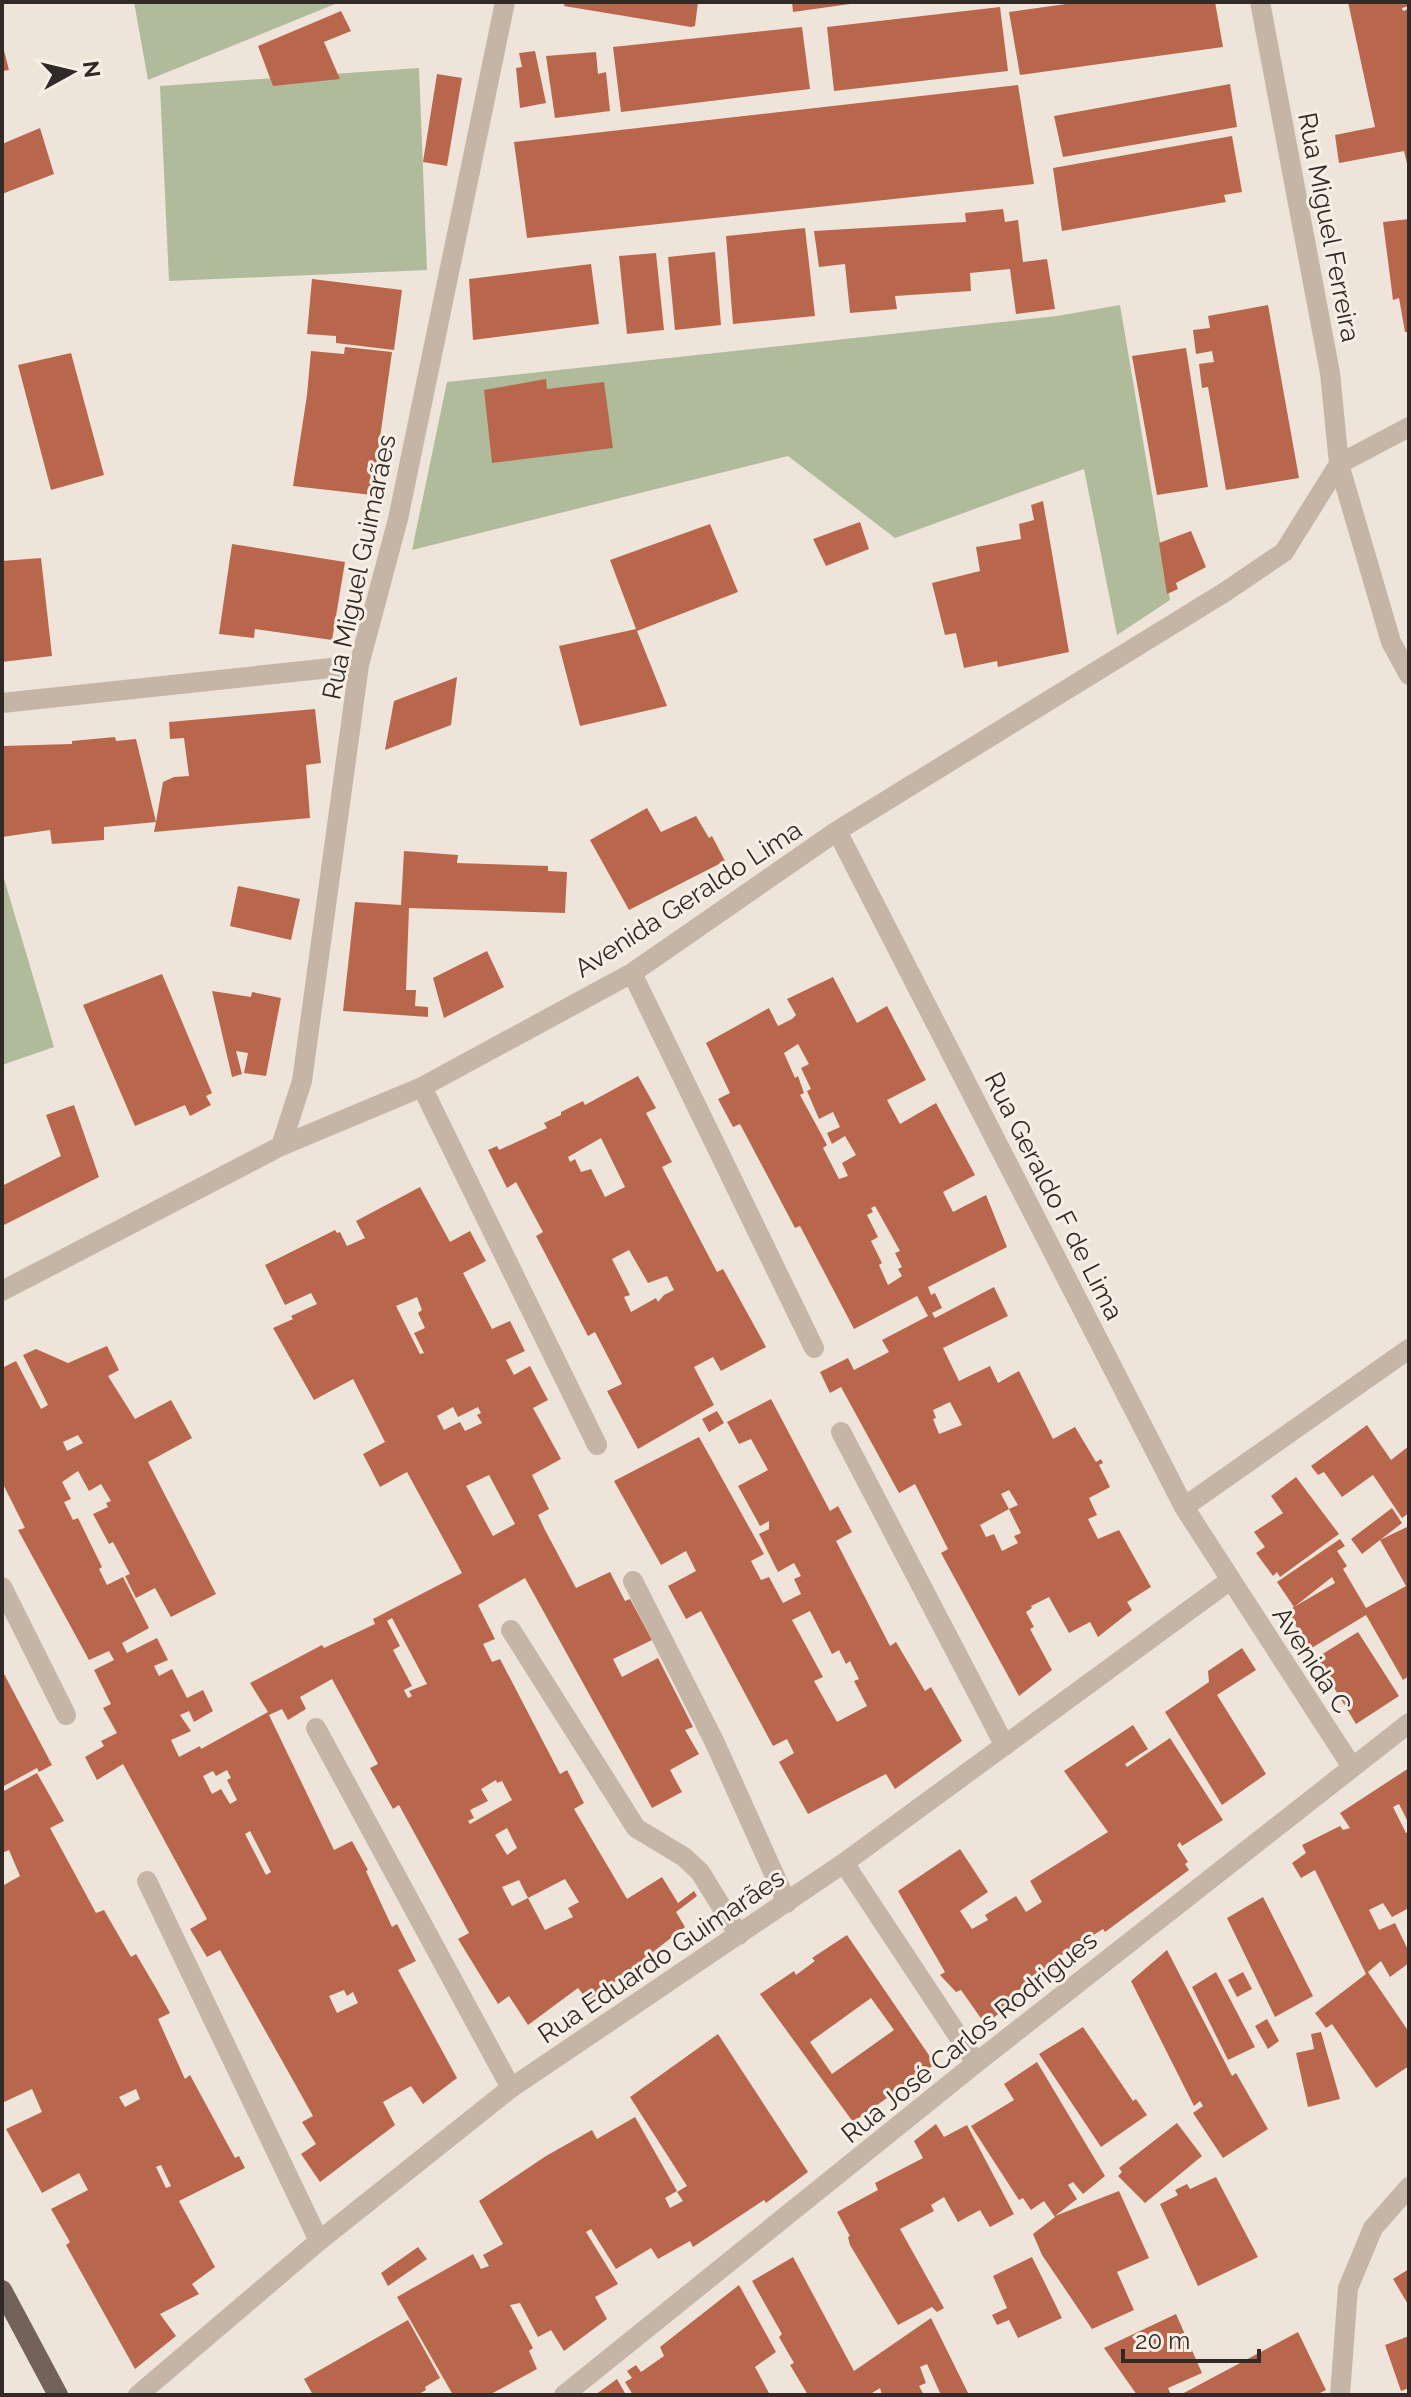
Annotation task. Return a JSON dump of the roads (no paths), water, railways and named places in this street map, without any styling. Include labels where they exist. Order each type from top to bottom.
[{"type":"main road","points":[[2,2290],[58,2395]]},
{"type":"street","name":"Rua Miguel Guimarães","points":[[281,1146],[302,1081],[359,665],[398,519],[505,2]]},
{"type":"street","name":"Rua Miguel Ferreira","points":[[1260,2],[1330,373],[1339,464],[1391,642],[1409,675]]},
{"type":"street","points":[[1339,464],[1409,427]]},
{"type":"street","name":"Avenida Geraldo Lima","points":[[2,1291],[281,1146],[422,1087],[632,973],[837,831],[1225,592],[1284,552],[1339,464]]},
{"type":"street","points":[[2,703],[359,665]]},
{"type":"street","name":"Rua Geraldo F de Lima","points":[[837,831],[1184,1507],[1229,1581]]},
{"type":"street","points":[[632,973],[814,1348]]},
{"type":"street","points":[[422,1087],[597,1445]]},
{"type":"street","points":[[1184,1507],[1409,1349]]},
{"type":"street","points":[[841,1432],[1005,1746]]},
{"type":"street","points":[[633,1581],[715,1743],[787,1903]]},
{"type":"street","name":"Rua Eduardo Guimarães","points":[[138,2395],[319,2241],[511,2088],[844,1863],[1229,1581]]},
{"type":"street","name":"Avenida C","points":[[1229,1581],[1352,1767]]},
{"type":"street","points":[[2,1587],[66,1715]]},
{"type":"street","points":[[511,1630],[636,1828],[684,1857],[700,1872],[739,1935]]},
{"type":"street","name":"Rua José Carlos Rodrigues","points":[[564,2395],[976,2063],[1409,1723]]},
{"type":"street","points":[[316,1728],[511,2088]]},
{"type":"street","points":[[844,1863],[976,2063]]},
{"type":"street","points":[[147,1881],[319,2241]]},
{"type":"street","points":[[1340,2395],[1348,2288],[1373,2228],[1409,2187]]}]
